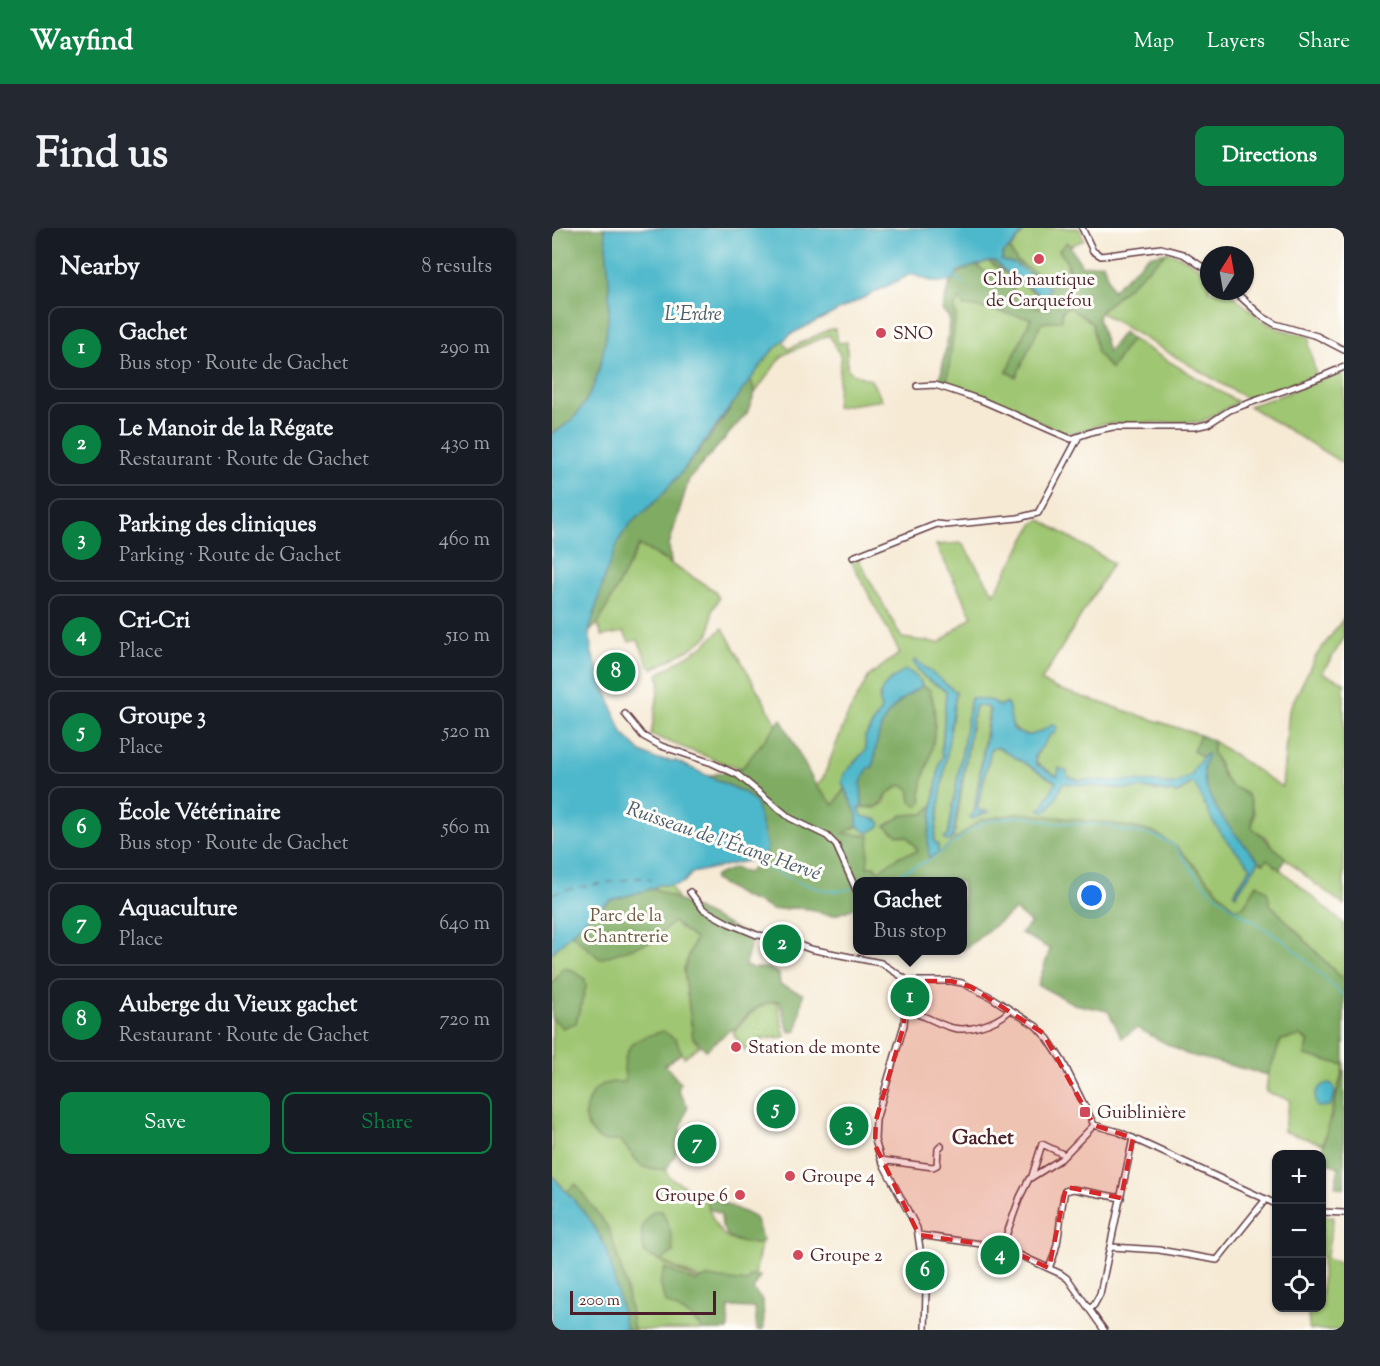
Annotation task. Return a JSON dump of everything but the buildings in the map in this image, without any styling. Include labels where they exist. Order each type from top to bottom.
[{"type":"street","points":[[1082,228],[1093,251],[1101,256],[1153,248],[1183,254],[1200,265]]},
{"type":"street","points":[[1244,300],[1263,317],[1275,324],[1317,336],[1344,350]]},
{"type":"street","points":[[917,386],[935,385],[981,400],[1071,440],[1113,427],[1194,427],[1208,424],[1230,410],[1344,367]]},
{"type":"street","points":[[853,557],[937,524],[1018,518],[1038,513],[1078,438]]},
{"type":"street","points":[[625,714],[643,736],[661,746],[712,763],[738,775],[790,818],[827,836],[836,845],[853,884]]},
{"type":"street","points":[[690,892],[703,909],[728,924],[758,934],[777,937],[810,949],[886,965],[902,975],[905,981],[904,1025],[876,1120],[875,1145],[919,1235],[920,1258],[926,1290],[925,1330]]},
{"type":"street","points":[[905,981],[962,983],[989,996],[1009,1011],[1036,1026],[1048,1039],[1063,1062],[1094,1125],[1133,1138],[1272,1202]]},
{"type":"street","points":[[905,1011],[946,1027],[968,1030],[1002,1018],[1009,1011]]},
{"type":"street","points":[[1032,1176],[1065,1155],[1094,1125]]},
{"type":"street","points":[[1090,1309],[1101,1294],[1133,1138]]},
{"type":"street","points":[[1002,1247],[1020,1197],[1032,1176],[1042,1144],[1065,1155]]},
{"type":"street","points":[[881,1160],[933,1167],[937,1165],[941,1146]]},
{"type":"street","points":[[1049,1268],[1061,1231],[1059,1220],[1065,1191],[1073,1189],[1121,1198]]},
{"type":"street","points":[[1112,1247],[1159,1250],[1217,1260],[1266,1199]]},
{"type":"street","points":[[1326,1212],[1344,1213]]},
{"type":"street","points":[[919,1235],[1002,1247],[1049,1268],[1068,1279],[1104,1330]]},
{"type":"highlighted area","points":[[905,981],[951,981],[971,987],[1043,1033],[1094,1125],[1133,1138],[1121,1198],[1066,1187],[1049,1268],[1002,1247],[919,1235],[875,1145],[876,1120],[904,1025]]},
{"type":"green space","points":[[552,228],[605,228],[609,298],[605,343],[589,396],[567,424],[552,433]]},
{"type":"green space","points":[[1027,228],[1079,228],[1084,240],[1070,246],[1068,242],[1067,280],[1059,288],[1016,261],[1010,249]]},
{"type":"green space","points":[[1067,242],[1082,266],[1103,263],[1112,291],[1148,256],[1167,252],[1101,311],[1098,318],[1108,352],[1123,332],[1131,339],[1111,369],[1097,353],[1092,323],[1068,307],[1062,311],[1062,320],[1041,323],[1016,377],[1007,372],[1031,318],[964,306],[959,298],[954,309],[956,315],[947,382],[940,379],[948,338],[949,317],[942,310],[951,280],[960,272],[977,265],[989,276],[996,275],[1014,288],[1009,295],[1038,308],[1048,308],[1038,295],[989,261],[995,261],[1004,270],[1010,262],[1002,261],[1003,253],[1009,249],[1017,261],[1059,288],[1067,280],[1069,266],[1059,250]]},
{"type":"green space","points":[[1167,252],[1200,267],[1200,300],[1238,300],[1263,321],[1278,329],[1310,337],[1309,346],[1316,375],[1249,400],[1101,311]]},
{"type":"green space","points":[[989,261],[1037,294],[1049,308],[1038,308],[1009,295],[1014,288],[989,276],[977,265]]},
{"type":"green space","points":[[959,298],[965,306],[1031,318],[1007,372],[1016,377],[1041,323],[1062,320],[1062,311],[1069,307],[1092,323],[1097,353],[1111,369],[1131,339],[1238,402],[1201,422],[1102,424],[1076,433],[1059,432],[1025,414],[947,382],[954,309]]},
{"type":"green space","points":[[830,329],[835,329],[838,343],[847,342],[847,368],[853,374],[871,380],[882,400],[836,407],[841,357],[829,335],[780,358],[755,393],[750,377],[783,341],[788,349]]},
{"type":"green space","points":[[1344,370],[1344,464],[1249,406],[1274,398]]},
{"type":"green space","points":[[750,377],[755,393],[747,413],[689,479],[669,545],[671,563],[639,545],[598,624],[589,632],[606,572],[624,531],[659,498],[708,440]]},
{"type":"green space","points":[[1041,520],[1113,563],[1041,681],[1055,688],[1200,735],[1193,751],[1203,757],[1189,778],[1172,785],[1158,782],[1079,780],[1055,775],[1036,763],[1036,758],[1046,739],[1057,728],[1034,736],[1019,733],[1011,724],[1008,706],[999,706],[971,698],[948,836],[945,837],[952,837],[955,832],[974,709],[977,705],[989,708],[974,813],[970,817],[973,819],[981,812],[977,807],[991,749],[998,747],[1056,782],[1042,808],[1048,810],[1063,783],[1125,789],[1143,788],[1166,792],[1180,792],[1192,783],[1195,784],[1219,828],[1251,867],[1234,893],[1236,895],[1259,861],[1264,863],[1267,858],[1344,924],[1344,981],[1270,904],[1257,884],[1244,906],[1235,909],[1177,847],[938,853],[938,845],[934,841],[956,692],[916,667],[924,677],[946,691],[943,756],[933,805],[924,814],[903,815],[897,835],[908,836],[919,851],[900,856],[878,871],[866,867],[843,833],[857,826],[868,833],[878,820],[861,816],[859,807],[875,808],[884,803],[887,795],[900,785],[909,788],[911,801],[928,762],[935,717],[930,690],[922,686],[921,681],[879,695],[881,710],[865,737],[866,750],[846,773],[844,789],[834,805],[816,786],[823,778],[848,714],[869,676],[900,653],[851,561],[858,559],[902,638],[939,643],[972,616],[936,545],[962,543],[994,594],[1034,523]]},
{"type":"green space","points":[[639,545],[714,590],[719,598],[712,611],[708,636],[690,649],[653,669],[649,666],[638,640],[629,642],[624,632],[602,636],[598,624]]},
{"type":"green space","points":[[1344,618],[1344,638],[1322,673],[1344,682],[1344,905],[1314,883],[1272,847],[1267,838],[1252,828],[1254,813],[1242,791],[1226,781],[1213,754],[1213,741],[1282,787],[1289,710],[1316,656]]},
{"type":"green space","points":[[723,628],[777,725],[743,768],[726,764],[651,735],[660,681],[658,674],[703,646]]},
{"type":"green space","points":[[922,686],[930,690],[934,706],[934,732],[932,749],[922,784],[922,803],[916,806],[911,801],[909,788],[900,785],[888,794],[880,805],[862,807],[861,783],[868,768],[873,767],[878,739],[885,719],[899,702]]},
{"type":"green space","points":[[781,719],[816,786],[834,805],[844,789],[857,814],[857,826],[844,833],[870,836],[867,867],[874,866],[878,871],[900,856],[918,851],[908,837],[897,835],[885,826],[903,815],[924,814],[933,805],[928,839],[929,858],[980,820],[1021,813],[1109,823],[1154,832],[1177,847],[1235,909],[1244,906],[1257,884],[1267,891],[1270,904],[1344,981],[1344,1065],[1305,1055],[1309,1041],[1300,1036],[1281,1040],[1268,1075],[1186,1054],[1137,1028],[1122,1038],[1108,1011],[1074,1004],[1038,985],[1050,949],[1021,933],[1031,923],[1015,910],[967,947],[967,877],[853,877],[853,908],[835,915],[823,914],[811,909],[772,910],[740,895],[714,880],[715,876],[734,868],[748,873],[764,857],[767,847],[756,803],[745,793],[709,776],[743,767]]},
{"type":"green space","points":[[1200,735],[1213,741],[1213,754],[1223,776],[1232,786],[1245,793],[1251,801],[1252,828],[1285,857],[1280,870],[1267,859],[1264,863],[1259,861],[1218,812],[1205,783],[1204,768],[1208,755],[1203,757],[1193,751]]},
{"type":"green space","name":"Parc de la Chantrerie","points":[[670,884],[697,938],[688,934],[695,939],[684,969],[693,1038],[699,1046],[684,1057],[675,1039],[626,1075],[621,1141],[642,1167],[666,1170],[669,1177],[705,1198],[714,1221],[723,1234],[737,1241],[761,1244],[753,1286],[700,1279],[660,1261],[699,1281],[711,1330],[626,1330],[589,1218],[552,1175],[552,953],[581,923],[658,885]]},
{"type":"green space","name":"Parc de la Chantrerie","points":[[654,888],[752,937],[745,966],[768,968],[779,974],[780,985],[803,994],[797,1031],[789,1032],[779,1001],[771,1002],[753,1010],[734,1030],[730,1030],[706,1050],[693,1037],[684,969],[695,939],[673,922],[653,941],[600,959],[571,934],[590,914],[611,900]]},
{"type":"green space","points":[[562,969],[571,969],[585,979],[586,987],[576,1023],[563,1028],[552,1018],[552,985]]},
{"type":"green space","points":[[769,1002],[777,1002],[785,1037],[762,1039],[746,1051],[733,1034],[753,1012]]},
{"type":"green space","points":[[663,1031],[675,1039],[682,1053],[665,1065],[680,1083],[678,1091],[688,1106],[681,1128],[678,1150],[666,1170],[642,1167],[621,1141],[602,1141],[592,1133],[585,1116],[587,1104],[597,1088],[608,1083],[625,1082],[625,1059],[631,1046],[641,1038]]},
{"type":"green space","points":[[1300,1036],[1309,1041],[1305,1055],[1344,1065],[1323,1144],[1283,1131],[1290,1100],[1266,1092],[1268,1075],[1281,1040]]},
{"type":"green space","points":[[1344,1068],[1344,1189],[1335,1186],[1339,1167],[1326,1162],[1326,1150],[1322,1150]]},
{"type":"green space","points":[[576,1184],[609,1229],[624,1278],[634,1330],[626,1330],[620,1308],[566,1192]]},
{"type":"green space","points":[[709,1197],[754,1217],[763,1240],[761,1244],[745,1243],[727,1235],[721,1214],[708,1208],[705,1198]]},
{"type":"green space","points":[[654,1211],[662,1211],[669,1226],[672,1241],[673,1252],[661,1261],[645,1254],[642,1242],[643,1225]]},
{"type":"green space","points":[[1326,1216],[1334,1216],[1326,1259]]},
{"type":"green space","points":[[1326,1259],[1344,1264],[1344,1330],[1309,1330],[1308,1312],[1326,1312]]},
{"type":"green space","points":[[665,1268],[695,1282],[707,1277],[747,1282],[750,1276],[760,1276],[753,1290],[763,1301],[764,1327],[762,1330],[757,1330],[755,1308],[729,1307],[728,1330],[703,1330],[690,1316],[665,1302],[660,1283]]},
{"type":"water","name":"L'Erdre","points":[[605,228],[1027,228],[1003,253],[1001,260],[1014,263],[1050,288],[1044,297],[1004,270],[995,261],[958,271],[953,280],[947,282],[932,281],[911,274],[791,334],[771,352],[681,473],[621,536],[605,575],[589,632],[592,654],[622,733],[641,752],[655,759],[676,761],[745,793],[756,803],[767,847],[764,857],[692,873],[684,882],[676,885],[658,885],[611,900],[590,915],[552,953],[552,433],[567,424],[579,412],[596,380],[601,361],[609,298]]},
{"type":"water","points":[[916,660],[956,692],[934,841],[938,845],[938,853],[929,858],[928,839],[940,762],[943,756],[941,752],[946,691],[924,677],[913,662]]},
{"type":"water","points":[[905,670],[915,676],[922,686],[891,710],[881,728],[873,767],[868,768],[861,783],[862,807],[859,808],[862,816],[878,820],[881,824],[868,833],[857,826],[857,814],[842,783],[844,774],[866,750],[865,737],[881,710],[880,695],[884,686]]},
{"type":"water","points":[[971,698],[993,701],[999,706],[1004,703],[1008,704],[1013,729],[1024,735],[1034,734],[1054,724],[1057,728],[1054,734],[1051,734],[1035,756],[1036,764],[1055,775],[1058,775],[1059,768],[1067,771],[1068,777],[1079,780],[1172,784],[1193,774],[1193,770],[1206,754],[1208,755],[1204,768],[1205,782],[1210,797],[1218,812],[1259,861],[1236,895],[1234,894],[1251,867],[1226,840],[1212,820],[1195,784],[1192,783],[1177,793],[1143,788],[1125,789],[1063,783],[1055,800],[1045,812],[1039,809],[1042,808],[1056,782],[998,747],[991,749],[977,807],[980,812],[985,810],[989,812],[973,819],[970,817],[974,813],[990,711],[989,708],[977,705],[974,709],[954,838],[946,841],[944,837],[948,836]]},
{"type":"water","points":[[1329,1083],[1333,1085],[1335,1093],[1330,1106],[1317,1107],[1315,1099],[1317,1092],[1321,1086]]},
{"type":"water","points":[[552,1175],[589,1218],[607,1249],[626,1330],[552,1330]]},
{"type":"waterway","points":[[955,276],[965,286]]},
{"type":"waterway","name":"Ruisseau de l'Étang Hervé","points":[[893,877],[931,859],[978,825],[988,821],[1021,816],[1055,823],[1110,825],[1121,831],[1151,834],[1174,845],[1198,878],[1210,890],[1237,911],[1287,943],[1344,996]]},
{"type":"waterway","name":"Ruisseau de l'Étang Hervé","points":[[752,860],[814,888],[840,891],[852,888]]},
{"type":"ferry route","points":[[552,894],[645,877],[650,880]]},
{"type":"place","name":"Club nautique de Carquefou","points":[[1039,259]]},
{"type":"place","name":"SNO","points":[[881,333]]},
{"type":"place","name":"Auberge du Vieux gachet","points":[[616,672]]},
{"type":"place","name":"Le Manoir de la Régate","points":[[782,944]]},
{"type":"place","name":"Gachet","points":[[910,997]]},
{"type":"place","name":"Station de monte","points":[[736,1047]]},
{"type":"place","name":"Groupe 3","points":[[776,1109]]},
{"type":"place","name":"Guiblinière","points":[[1085,1112]]},
{"type":"place","name":"Parking des cliniques","points":[[849,1126]]},
{"type":"place","name":"Aquaculture","points":[[697,1144]]},
{"type":"place","name":"Groupe 4","points":[[790,1176]]},
{"type":"place","name":"Groupe 6","points":[[740,1195]]},
{"type":"place","name":"Groupe 2","points":[[798,1255]]},
{"type":"place","name":"Cri-Cri","points":[[1000,1255]]},
{"type":"place","name":"École Vétérinaire","points":[[925,1271]]},
{"type":"district","name":"Gachet","points":[[983,1137]]}]
